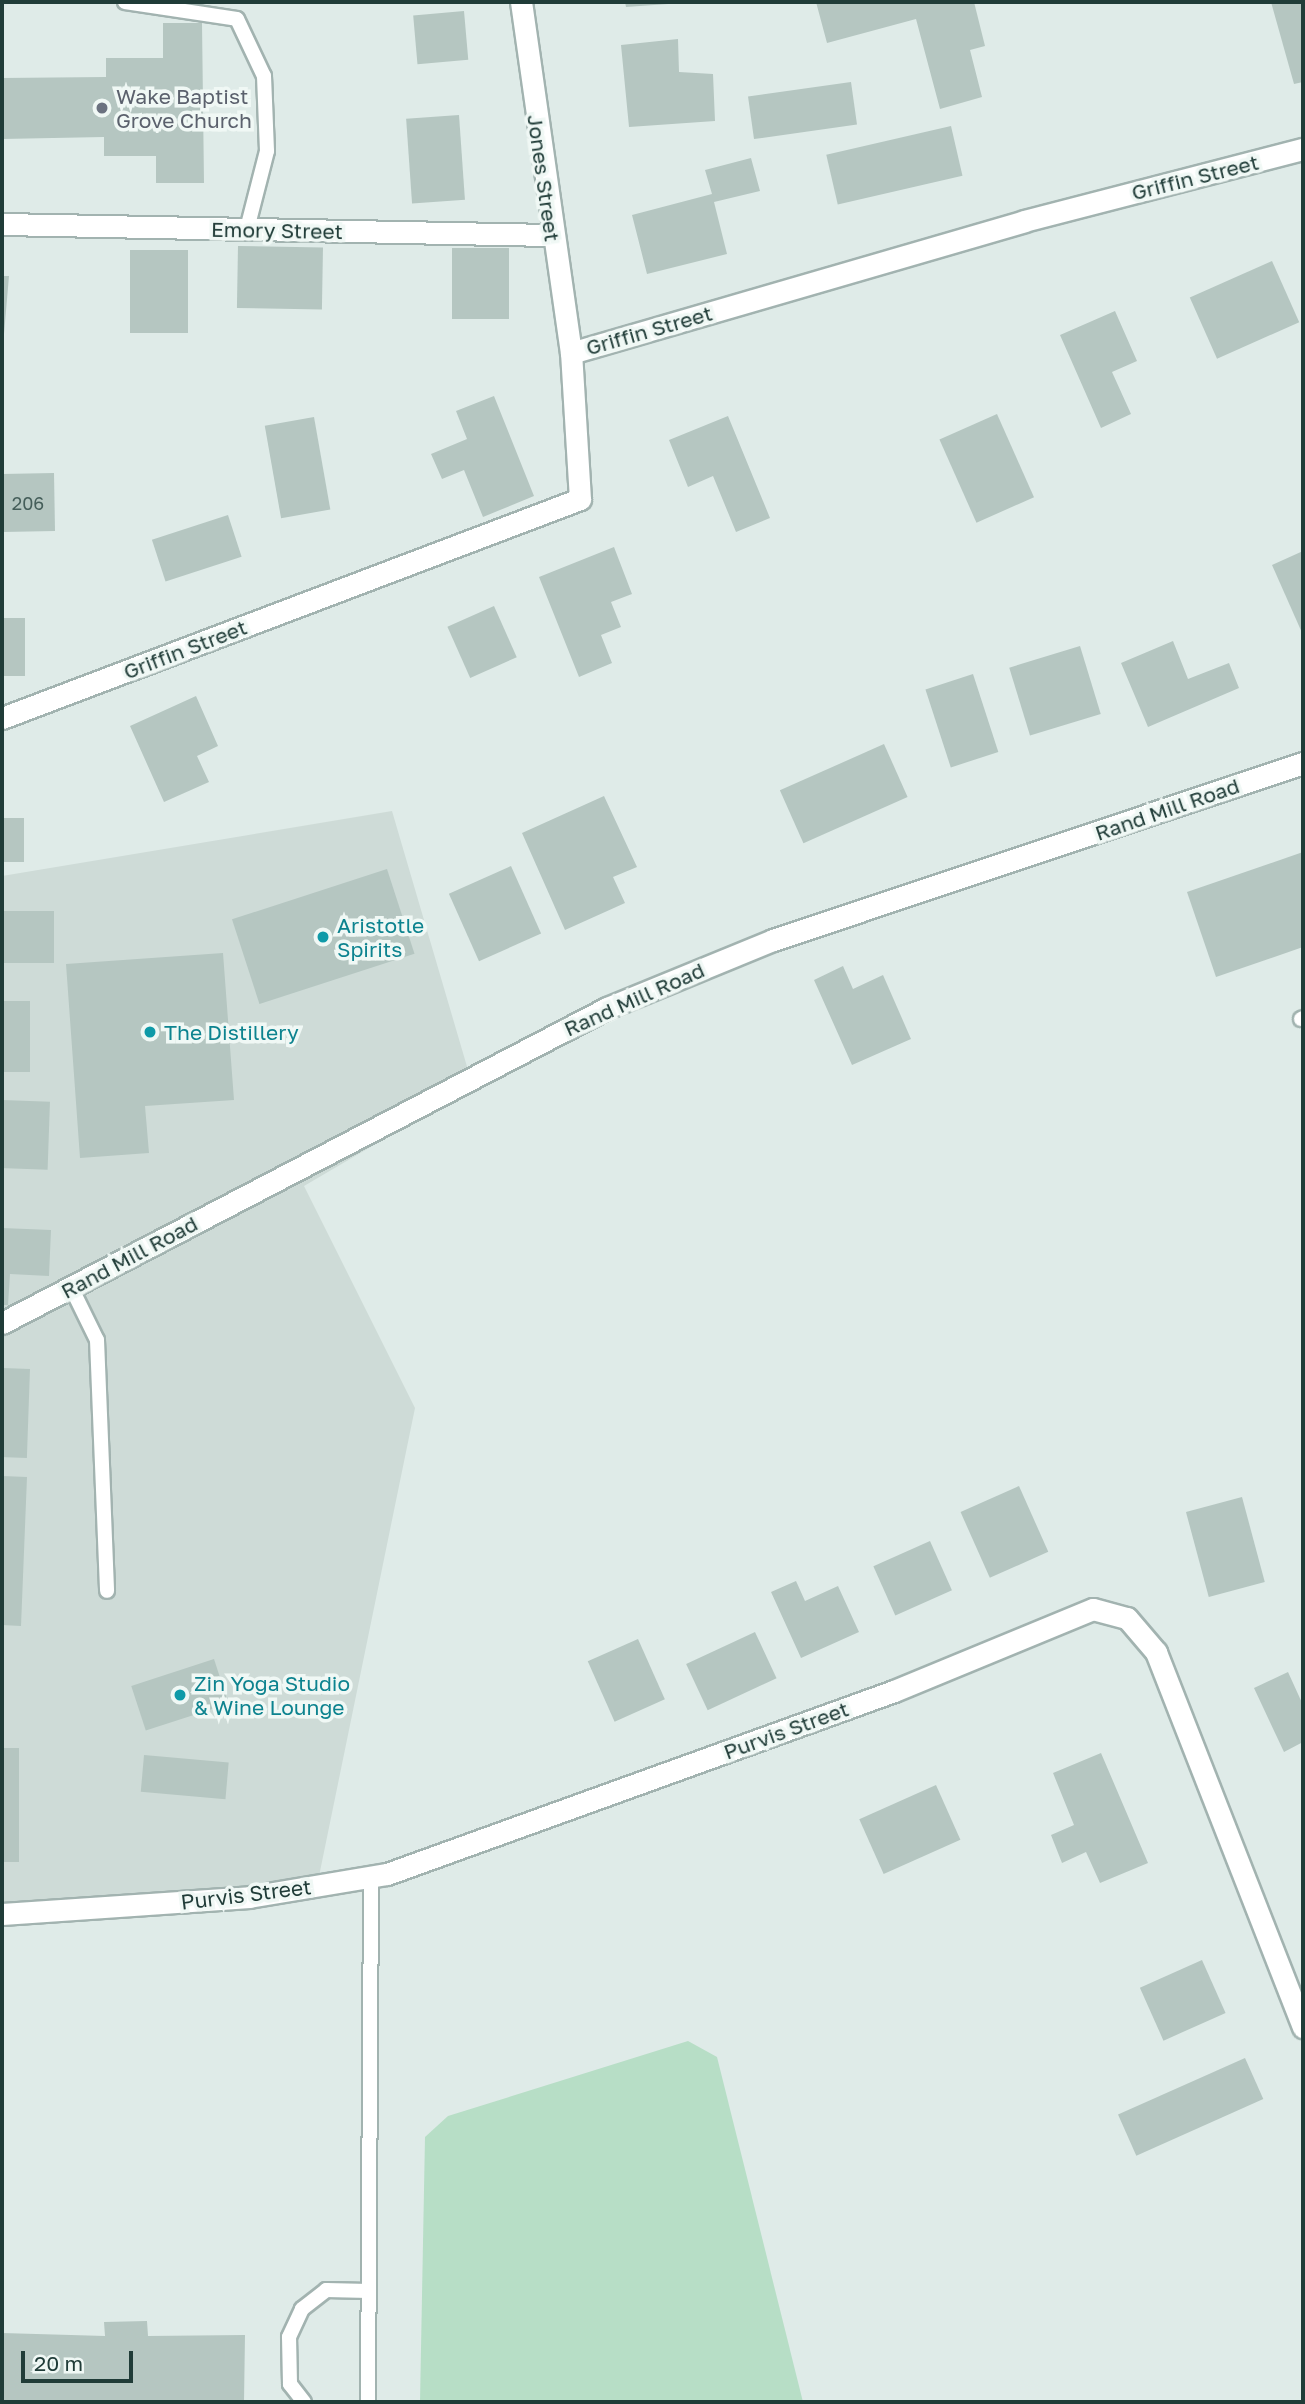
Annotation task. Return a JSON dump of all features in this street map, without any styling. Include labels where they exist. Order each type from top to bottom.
[{"type":"street","name":"Jones Street","points":[[521,2],[552,235],[571,353]]},
{"type":"street","name":"Griffin Street","points":[[2,718],[580,499],[571,353],[1024,221],[1303,149]]},
{"type":"street","name":"Emory Street","points":[[2,224],[552,235]]},
{"type":"street","name":"Rand Mill Road","points":[[2,1323],[607,1008],[773,940],[1303,763]]},
{"type":"street","name":"Purvis Street","points":[[2,1913],[249,1898],[371,1877],[446,1855],[894,1691],[1093,1609],[1127,1618],[1156,1652],[1303,2027]]},
{"type":"lane","points":[[125,2],[237,19],[264,76],[267,151],[247,229]]},
{"type":"lane","points":[[71,1287],[97,1340],[107,1591]]},
{"type":"lane","points":[[368,2402],[371,1877]]},
{"type":"lane","points":[[304,2402],[290,2384],[289,2337],[302,2309],[326,2290],[369,2291]]},
{"type":"shaded area","points":[[392,811],[473,1087],[304,1186],[415,1408],[317,1886],[2,1905],[2,876]]},
{"type":"green space","points":[[688,2041],[717,2057],[803,2402],[420,2402],[425,2137],[448,2116]]},
{"type":"building","points":[[625,2],[668,2],[668,4],[626,7]]},
{"type":"building","points":[[816,2],[974,2],[985,46],[970,50],[982,97],[940,109],[916,19],[827,43]]},
{"type":"building","points":[[1271,2],[1303,2],[1303,82],[1294,84]]},
{"type":"building","points":[[464,11],[468,60],[417,64],[413,15]]},
{"type":"building","name":"Wake Baptist Grove Church","points":[[163,23],[202,23],[204,183],[156,183],[156,156],[104,156],[104,137],[2,139],[2,78],[106,77],[106,58],[163,58]]},
{"type":"building","points":[[678,39],[679,72],[713,74],[715,121],[629,127],[621,45]]},
{"type":"building","points":[[851,82],[857,125],[754,139],[748,96]]},
{"type":"building","points":[[459,115],[465,200],[412,203],[406,119]]},
{"type":"building","points":[[951,126],[962,176],[838,204],[826,155]]},
{"type":"building","points":[[751,158],[760,191],[714,202],[727,254],[647,274],[632,215],[712,194],[705,170]]},
{"type":"building","points":[[238,246],[323,247],[322,309],[237,308]]},
{"type":"building","points":[[452,248],[509,248],[509,319],[452,319]]},
{"type":"building","points":[[130,250],[188,250],[188,333],[130,333]]},
{"type":"building","points":[[1272,261],[1299,322],[1217,359],[1190,298]]},
{"type":"building","points":[[2,276],[9,276],[4,334],[2,333]]},
{"type":"building","points":[[1115,311],[1137,361],[1112,372],[1131,414],[1101,428],[1060,335]]},
{"type":"building","points":[[494,396],[534,496],[483,517],[464,470],[442,479],[431,454],[467,439],[456,411]]},
{"type":"building","points":[[997,414],[1034,497],[976,523],[939,440]]},
{"type":"building","points":[[728,416],[770,518],[736,532],[713,476],[688,487],[669,440]]},
{"type":"building","points":[[314,417],[330,510],[281,518],[265,426]]},
{"type":"building","points":[[54,473],[55,531],[3,532],[2,474]]},
{"type":"building","points":[[228,515],[242,557],[166,582],[152,540]]},
{"type":"building","points":[[614,547],[632,594],[611,602],[621,627],[601,635],[612,663],[579,677],[539,577]]},
{"type":"building","points":[[1303,551],[1303,635],[1272,565]]},
{"type":"building","points":[[494,606],[517,657],[470,678],[447,627]]},
{"type":"building","points":[[2,618],[25,618],[25,676],[2,676]]},
{"type":"building","points":[[1173,641],[1188,679],[1229,663],[1239,688],[1148,727],[1121,663]]},
{"type":"building","points":[[1080,646],[1101,714],[1030,736],[1009,668]]},
{"type":"building","points":[[973,674],[998,752],[951,767],[925,689]]},
{"type":"building","points":[[196,696],[218,746],[197,756],[209,782],[164,802],[130,726]]},
{"type":"building","points":[[884,744],[908,797],[803,843],[780,790]]},
{"type":"building","points":[[604,796],[637,867],[613,877],[625,903],[565,930],[522,833]]},
{"type":"building","points":[[2,818],[24,818],[24,862],[2,862]]},
{"type":"building","points":[[1303,852],[1303,947],[1216,977],[1187,892]]},
{"type":"building","points":[[511,866],[541,934],[479,961],[449,894]]},
{"type":"building","name":"Aristotle Spirits","points":[[387,869],[415,954],[259,1004],[232,919]]},
{"type":"building","points":[[2,911],[54,911],[54,963],[2,963]]},
{"type":"building","name":"The Distillery","points":[[223,953],[234,1100],[145,1106],[149,1153],[80,1158],[66,964]]},
{"type":"building","points":[[843,966],[853,989],[883,975],[911,1039],[852,1065],[814,980]]},
{"type":"building","points":[[2,1001],[30,1001],[30,1072],[2,1072]]},
{"type":"building","points":[[2,1100],[50,1102],[48,1170],[2,1168]]},
{"type":"building","points":[[2,1228],[51,1230],[49,1276],[10,1274],[8,1305],[2,1305]]},
{"type":"building","points":[[3,1368],[30,1369],[27,1458],[2,1457]]},
{"type":"building","points":[[2,1476],[27,1477],[21,1626],[2,1625]]},
{"type":"building","points":[[1019,1486],[1048,1552],[990,1578],[961,1512]]},
{"type":"building","points":[[1242,1497],[1265,1582],[1209,1597],[1186,1512]]},
{"type":"building","points":[[930,1541],[952,1590],[895,1616],[873,1566]]},
{"type":"building","points":[[796,1581],[805,1601],[838,1586],[859,1632],[801,1658],[771,1592]]},
{"type":"building","points":[[755,1632],[777,1678],[708,1710],[686,1664]]},
{"type":"building","points":[[638,1639],[665,1699],[615,1722],[588,1661]]},
{"type":"building","name":"Zin Yoga Studio & Wine Lounge","points":[[214,1659],[229,1704],[146,1731],[131,1686]]},
{"type":"building","points":[[1288,1672],[1303,1705],[1303,1742],[1284,1752],[1254,1688]]},
{"type":"building","points":[[2,1748],[19,1748],[19,1862],[2,1862]]},
{"type":"building","points":[[1101,1753],[1148,1863],[1100,1883],[1086,1852],[1062,1863],[1051,1835],[1074,1825],[1053,1773]]},
{"type":"building","points":[[144,1755],[229,1762],[225,1799],[141,1792]]},
{"type":"building","points":[[936,1785],[960,1840],[884,1874],[859,1819]]},
{"type":"building","points":[[1202,1960],[1226,2013],[1163,2041],[1140,1988]]},
{"type":"building","points":[[1245,2058],[1263,2099],[1136,2156],[1118,2115]]},
{"type":"building","points":[[147,2321],[148,2336],[245,2335],[244,2402],[2,2402],[2,2333],[105,2336],[104,2322]]},
{"type":"place","name":"Wake Baptist Grove Church","points":[[102,108]]},
{"type":"place","name":"Aristotle Spirits","points":[[323,937]]},
{"type":"place","name":"The Distillery","points":[[150,1032]]},
{"type":"place","name":"Zin Yoga Studio & Wine Lounge","points":[[180,1695]]}]
